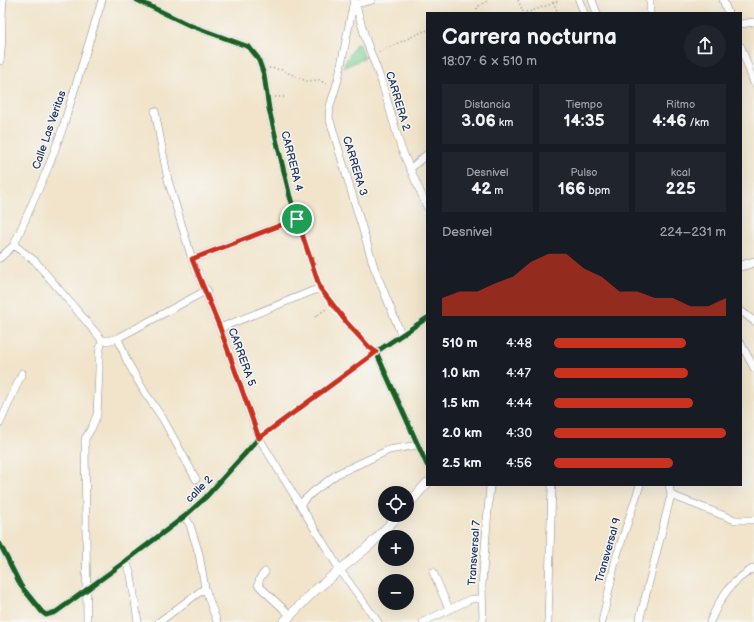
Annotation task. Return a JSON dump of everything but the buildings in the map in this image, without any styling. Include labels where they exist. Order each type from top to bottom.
[{"type":"main road","points":[[742,266],[754,262]]},
{"type":"main road","points":[[414,498],[426,484]]},
{"type":"main road","points":[[287,619],[313,592],[370,545],[392,522]]},
{"type":"street","points":[[0,61],[2,48],[1,15],[3,0]]},
{"type":"street","name":"Calle Las Veritas","points":[[0,258],[14,245],[50,163],[63,127],[102,0]]},
{"type":"street","name":"CARRERA 4","points":[[137,0],[189,25],[248,47],[258,58],[264,75],[267,97],[290,197],[320,288],[369,347],[376,352],[426,463]]},
{"type":"street","points":[[355,1],[372,0]]},
{"type":"street","points":[[579,0],[584,12]]},
{"type":"street","points":[[592,0],[597,12]]},
{"type":"street","points":[[650,0],[650,12]]},
{"type":"street","points":[[723,0],[728,12]]},
{"type":"street","name":"CARRERA 2","points":[[355,1],[371,55],[382,83],[401,148],[426,205]]},
{"type":"street","name":"CARRERA 3","points":[[355,1],[330,106],[329,118],[374,267],[401,334]]},
{"type":"street","points":[[742,24],[754,22]]},
{"type":"street","points":[[742,50],[754,83]]},
{"type":"street","name":"CARRERA 5","points":[[155,111],[168,180],[192,259],[220,328],[259,438],[340,570],[378,622]]},
{"type":"street","points":[[410,169],[426,155]]},
{"type":"street","points":[[192,259],[297,219]]},
{"type":"street","points":[[14,245],[35,261],[102,340],[107,341],[118,338],[207,290]]},
{"type":"street","points":[[220,328],[320,288]]},
{"type":"street","points":[[742,312],[754,321]]},
{"type":"street","name":"calle 2","points":[[0,544],[21,586],[42,612],[46,615],[56,612],[185,516],[206,497],[259,438],[401,334],[426,319]]},
{"type":"street","points":[[118,338],[127,361],[144,391],[163,419],[196,479]]},
{"type":"street","points":[[87,622],[85,439],[97,415],[100,370],[99,354],[102,340]]},
{"type":"street","points":[[742,346],[754,368]]},
{"type":"street","points":[[0,423],[22,373]]},
{"type":"street","points":[[300,504],[337,474],[389,450],[418,445]]},
{"type":"street","name":"Transversal 7","points":[[483,622],[482,599],[490,486]]},
{"type":"street","points":[[548,622],[552,486]]},
{"type":"street","name":"Transversal 9","points":[[602,622],[616,558],[640,486]]},
{"type":"street","points":[[639,622],[671,495],[669,486]]},
{"type":"street","points":[[671,495],[735,520],[754,520]]},
{"type":"street","points":[[185,516],[190,525],[199,554],[205,588],[217,622]]},
{"type":"street","points":[[126,561],[131,575],[138,622]]},
{"type":"street","points":[[710,622],[718,602],[731,585],[745,573],[754,568]]},
{"type":"street","points":[[265,572],[260,578],[258,585],[287,619]]},
{"type":"street","points":[[433,572],[449,609]]},
{"type":"street","points":[[159,622],[205,588]]},
{"type":"street","points":[[423,622],[471,599],[482,599]]},
{"type":"path","points":[[477,12],[477,7],[488,0]]},
{"type":"path","points":[[518,0],[523,12],[529,12],[559,1]]},
{"type":"path","points":[[553,2],[558,12]]},
{"type":"path","points":[[371,55],[426,30]]},
{"type":"path","points":[[261,66],[282,70],[306,81],[319,80],[335,88]]},
{"type":"path","points":[[267,97],[287,97]]},
{"type":"path","points":[[314,317],[332,304]]},
{"type":"green space","points":[[356,44],[360,44],[364,58],[343,67]]},
{"type":"cycle path","points":[[137,0],[189,25],[249,47],[258,58],[264,75],[269,109],[290,197],[320,288],[347,323],[369,347],[376,352],[426,463]]},
{"type":"cycle path","points":[[0,544],[21,586],[42,612],[46,615],[56,612],[185,516],[206,497],[259,438],[376,352],[426,319]]},
{"type":"route","points":[[297,219],[320,288],[347,323],[369,347],[376,352],[259,438],[220,328],[192,259],[297,219]]}]
